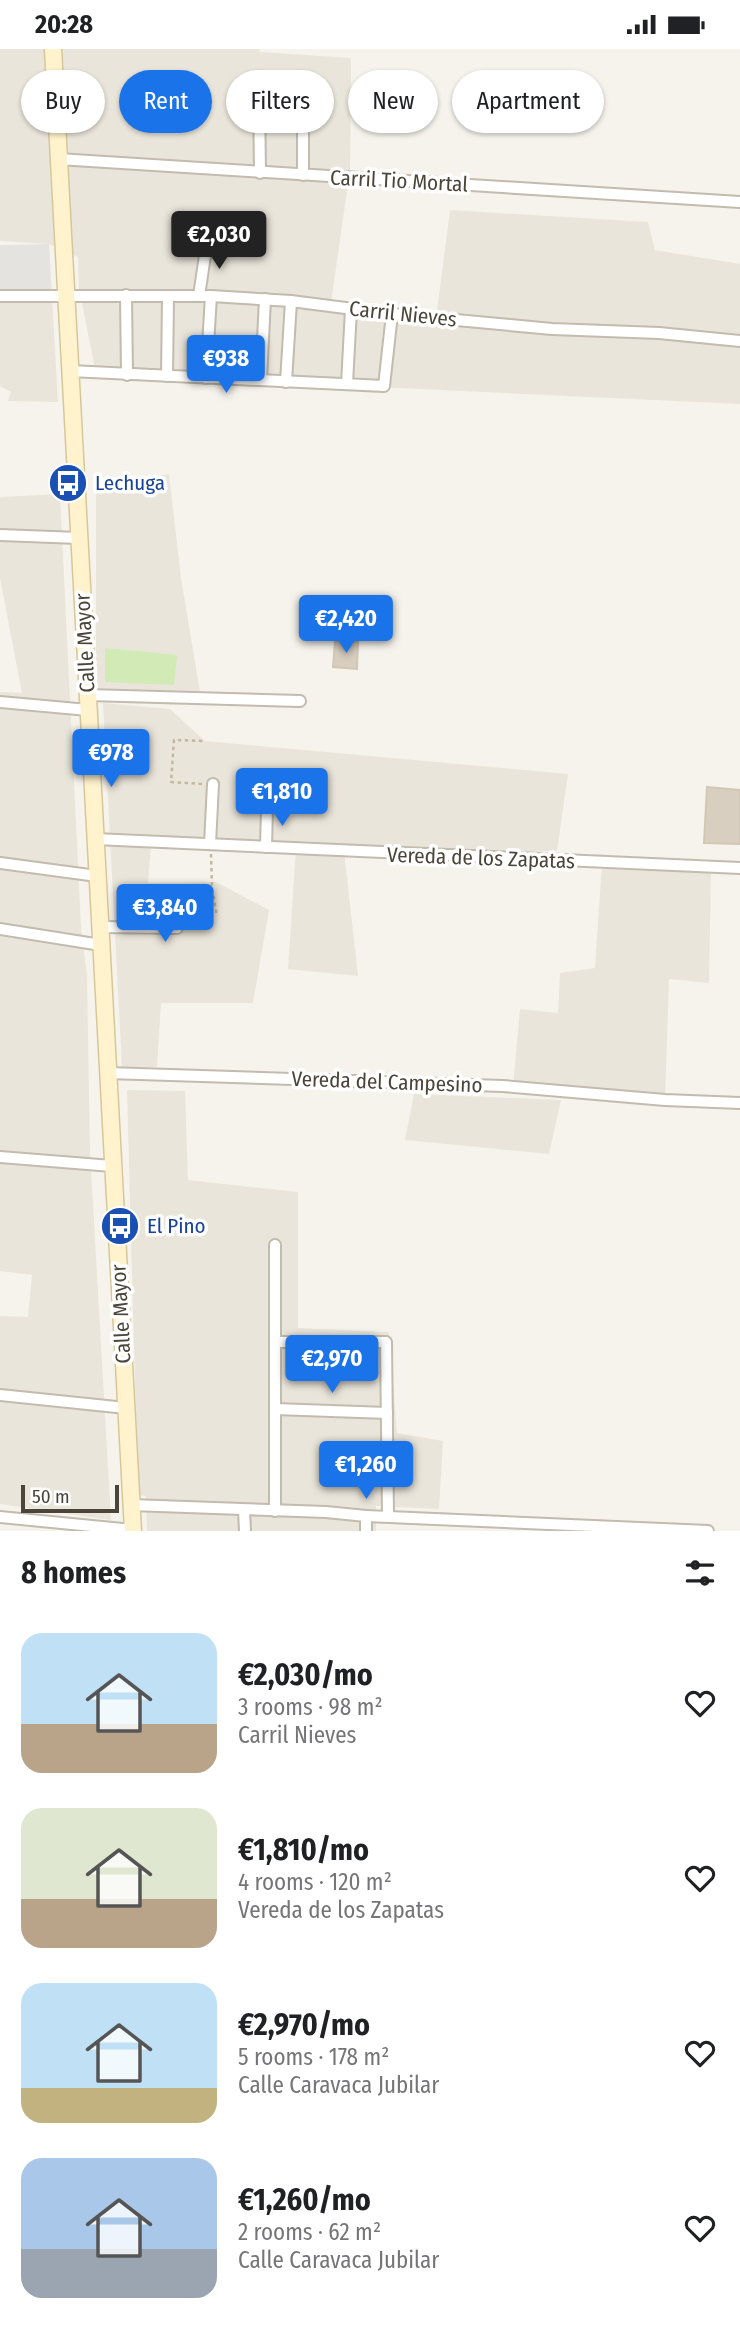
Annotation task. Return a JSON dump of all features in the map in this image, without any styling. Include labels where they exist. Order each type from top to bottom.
[{"type":"main road","name":"Calle Mayor","points":[[52,49],[133,1530]]},
{"type":"street","points":[[259,133],[260,173]]},
{"type":"street","points":[[303,133],[303,175]]},
{"type":"street","name":"Carril Tio Mortal","points":[[58,159],[740,202]]},
{"type":"street","points":[[199,296],[207,242]]},
{"type":"street","points":[[126,295],[127,375]]},
{"type":"street","name":"Carril Nieves","points":[[0,296],[211,296],[291,300],[392,314],[552,329],[659,333],[740,341]]},
{"type":"street","points":[[206,378],[211,296]]},
{"type":"street","points":[[167,376],[168,297]]},
{"type":"street","points":[[261,380],[265,299]]},
{"type":"street","points":[[286,382],[291,300]]},
{"type":"street","points":[[347,384],[351,309]]},
{"type":"street","points":[[70,371],[383,386],[392,314]]},
{"type":"street","points":[[0,535],[79,538]]},
{"type":"street","points":[[0,702],[300,701]]},
{"type":"street","points":[[210,844],[213,784]]},
{"type":"street","points":[[266,847],[267,809]]},
{"type":"street","name":"Vereda de los Zapatas","points":[[95,839],[740,868]]},
{"type":"street","points":[[0,863],[97,876]]},
{"type":"street","points":[[100,927],[177,928],[181,899]]},
{"type":"street","points":[[0,929],[101,945]]},
{"type":"street","name":"Vereda del Campesino","points":[[108,1073],[503,1086],[665,1100],[740,1103]]},
{"type":"street","points":[[0,1157],[112,1166]]},
{"type":"street","points":[[275,1245],[275,1510]]},
{"type":"street","points":[[275,1342],[386,1342],[388,1516]]},
{"type":"street","points":[[0,1395],[126,1408]]},
{"type":"street","points":[[275,1409],[387,1413]]},
{"type":"street","points":[[131,1506],[275,1510],[708,1531]]},
{"type":"street","points":[[244,1510],[244,1531]]},
{"type":"street","points":[[366,1516],[366,1531]]},
{"type":"street","points":[[0,1517],[133,1530]]},
{"type":"path","points":[[205,741],[174,740],[171,782],[213,784]]},
{"type":"path","points":[[210,844],[212,888],[217,916]]},
{"type":"shaded area","points":[[0,49],[259,49],[260,52],[351,58],[351,70],[348,70],[350,170],[331,303],[437,311],[450,210],[648,222],[655,250],[740,264],[740,404],[96,374],[79,288],[78,257],[49,244],[0,241]]},
{"type":"shaded area","points":[[49,244],[52,298],[0,295],[0,245]]},
{"type":"shaded area","points":[[0,296],[52,298],[58,402],[8,401],[11,392],[0,386]]},
{"type":"shaded area","points":[[169,474],[181,578],[200,692],[96,693],[96,487]]},
{"type":"shaded area","points":[[60,494],[81,927],[87,976],[90,1152],[111,1520],[0,1504],[0,1316],[28,1317],[32,1275],[0,1271],[0,692],[22,693],[0,578],[0,497]]},
{"type":"shaded area","points":[[103,703],[170,709],[205,741],[568,774],[557,851],[393,854],[344,851],[358,976],[288,969],[296,849],[151,845],[148,883],[216,882],[269,910],[253,1003],[161,1003],[157,1067],[122,1067]]},
{"type":"shaded area","points":[[602,863],[711,867],[709,983],[669,979],[665,1100],[513,1087],[520,1009],[558,1013],[560,973],[595,968]]},
{"type":"shaded area","points":[[127,1090],[185,1091],[188,1180],[298,1192],[298,1328],[389,1332],[397,1433],[443,1441],[439,1509],[376,1506],[376,1531],[147,1531],[146,1496],[138,1495]]},
{"type":"shaded area","points":[[414,1094],[561,1100],[549,1154],[405,1140]]},
{"type":"green space","points":[[105,648],[177,655],[174,685],[105,682]]},
{"type":"building","points":[[335,642],[358,642],[357,669],[333,667]]},
{"type":"building","points":[[707,787],[740,790],[740,844],[704,843]]},
{"type":"place","name":"Lechuga","points":[[68,483]]},
{"type":"place","name":"El Pino","points":[[120,1226]]}]
